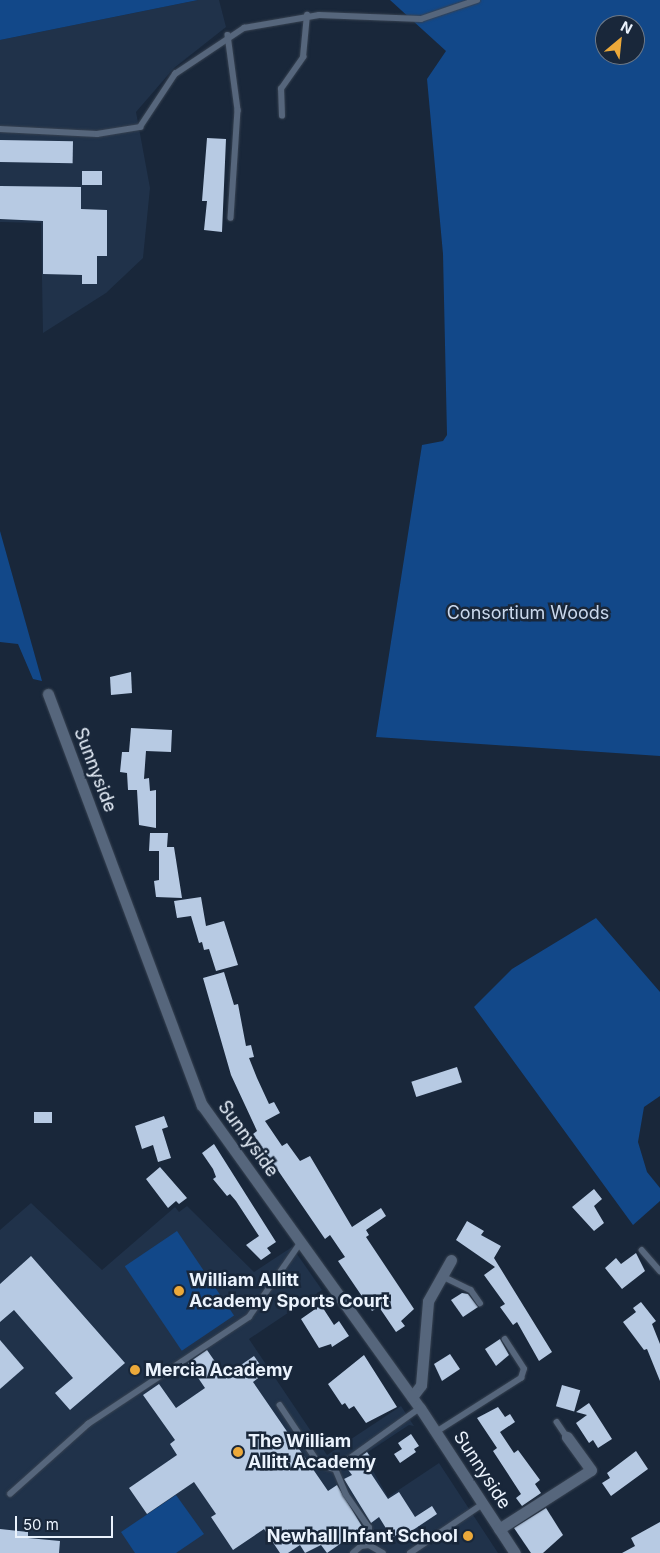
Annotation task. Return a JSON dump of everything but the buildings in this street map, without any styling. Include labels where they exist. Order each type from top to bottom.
[{"type":"street","name":"Sunnyside","points":[[48,694],[202,1105],[420,1408],[516,1553]]},
{"type":"street","points":[[412,1397],[421,1385],[428,1301],[451,1260]]},
{"type":"street","points":[[499,1529],[590,1470],[567,1437]]},
{"type":"lane","points":[[0,129],[97,134],[140,127],[175,74],[228,35],[244,28],[307,15],[421,19],[477,0]]},
{"type":"lane","points":[[282,116],[281,89],[303,57],[307,15]]},
{"type":"lane","points":[[228,35],[238,110],[231,218]]},
{"type":"lane","points":[[10,1494],[88,1424],[249,1318],[301,1242]]},
{"type":"lane","points":[[642,1250],[660,1271]]},
{"type":"lane","points":[[442,1276],[471,1290],[480,1303]]},
{"type":"lane","points":[[436,1432],[521,1378],[524,1369],[505,1340]]},
{"type":"lane","points":[[280,1405],[320,1464],[334,1469],[346,1495],[370,1528],[369,1545]]},
{"type":"lane","points":[[334,1469],[420,1408]]},
{"type":"lane","points":[[557,1422],[567,1437]]},
{"type":"lane","points":[[410,1553],[483,1504]]},
{"type":"lane","points":[[353,1553],[361,1546],[369,1545],[383,1553]]},
{"type":"shaded area","points":[[198,0],[219,0],[226,27],[174,68],[136,112],[150,188],[143,258],[106,293],[43,333],[41,223],[0,222],[0,40]]},
{"type":"shaded area","name":"Mercia Academy","points":[[31,1203],[102,1270],[175,1207],[179,1212],[187,1206],[254,1272],[292,1247],[322,1290],[249,1339],[327,1455],[401,1406],[414,1426],[409,1425],[368,1452],[377,1465],[372,1469],[388,1497],[439,1463],[498,1553],[0,1553],[0,1230]]},
{"type":"green space","points":[[0,0],[198,0],[0,40]]},
{"type":"green space","name":"Consortium Woods","points":[[390,0],[660,0],[660,756],[376,737],[422,445],[443,441],[447,435],[443,254],[427,79],[446,51]]},
{"type":"green space","points":[[0,531],[42,681],[33,679],[18,644],[0,642]]},
{"type":"green space","points":[[596,918],[660,992],[660,1096],[644,1107],[638,1142],[647,1172],[660,1188],[660,1201],[633,1225],[474,1007],[512,969]]},
{"type":"green space","name":"William Allitt Academy Sports Court","points":[[177,1231],[234,1316],[182,1351],[125,1266]]},
{"type":"green space","points":[[176,1495],[204,1534],[176,1553],[135,1553],[121,1532]]},
{"type":"place","name":"William Allitt Academy Sports Court","points":[[179,1291]]},
{"type":"place","name":"Mercia Academy","points":[[135,1370]]},
{"type":"place","name":"The William Allitt Academy","points":[[238,1452]]},
{"type":"place","name":"Newhall Infant School","points":[[468,1536]]}]
